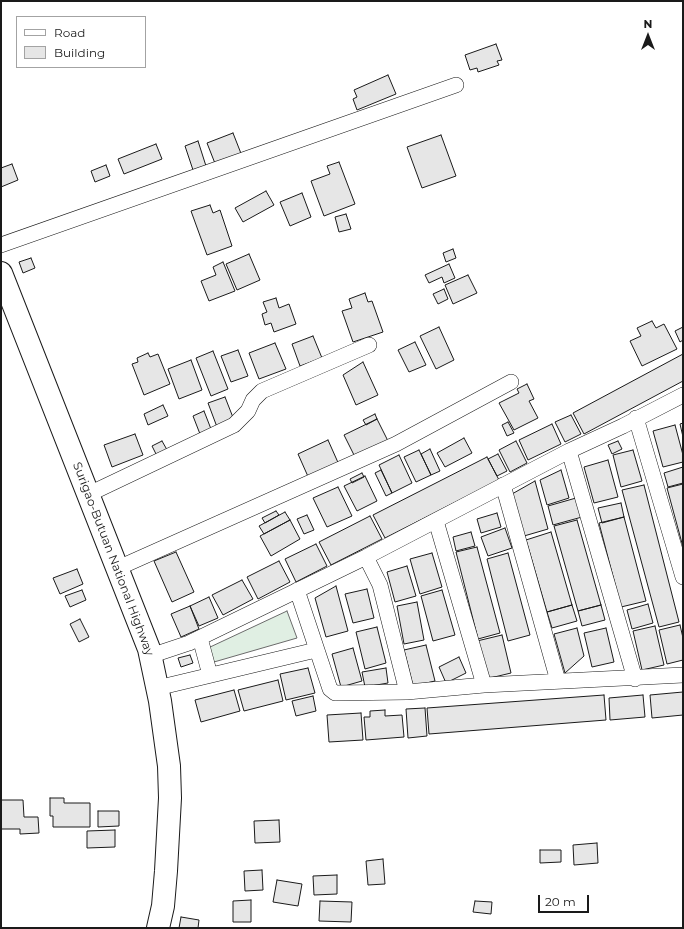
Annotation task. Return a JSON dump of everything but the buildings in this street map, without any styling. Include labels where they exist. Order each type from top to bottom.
[{"type":"highway","name":"Surigao-Butuan National Highway","points":[[1,273],[118,568],[150,656],[166,738],[170,798],[163,906],[158,928]]},
{"type":"street","points":[[1,245],[456,85]]},
{"type":"street","points":[[89,494],[234,425],[248,411],[253,400],[262,391],[369,345]]},
{"type":"street","points":[[118,568],[396,444],[511,382]]},
{"type":"street","points":[[150,656],[200,638],[366,557],[569,451],[623,426],[683,395]]},
{"type":"street","points":[[636,418],[683,577]]},
{"type":"street","points":[[569,451],[635,679]]},
{"type":"street","points":[[503,485],[558,681]]},
{"type":"street","points":[[436,520],[484,685]]},
{"type":"street","points":[[366,557],[380,585],[407,692]]},
{"type":"street","points":[[296,590],[330,690],[332,692],[342,694],[407,692],[484,685],[635,679],[683,675]]},
{"type":"street","points":[[200,638],[210,675]]},
{"type":"street","points":[[157,688],[316,650]]},
{"type":"green space","points":[[287,611],[297,638],[214,662],[208,648]]}]
